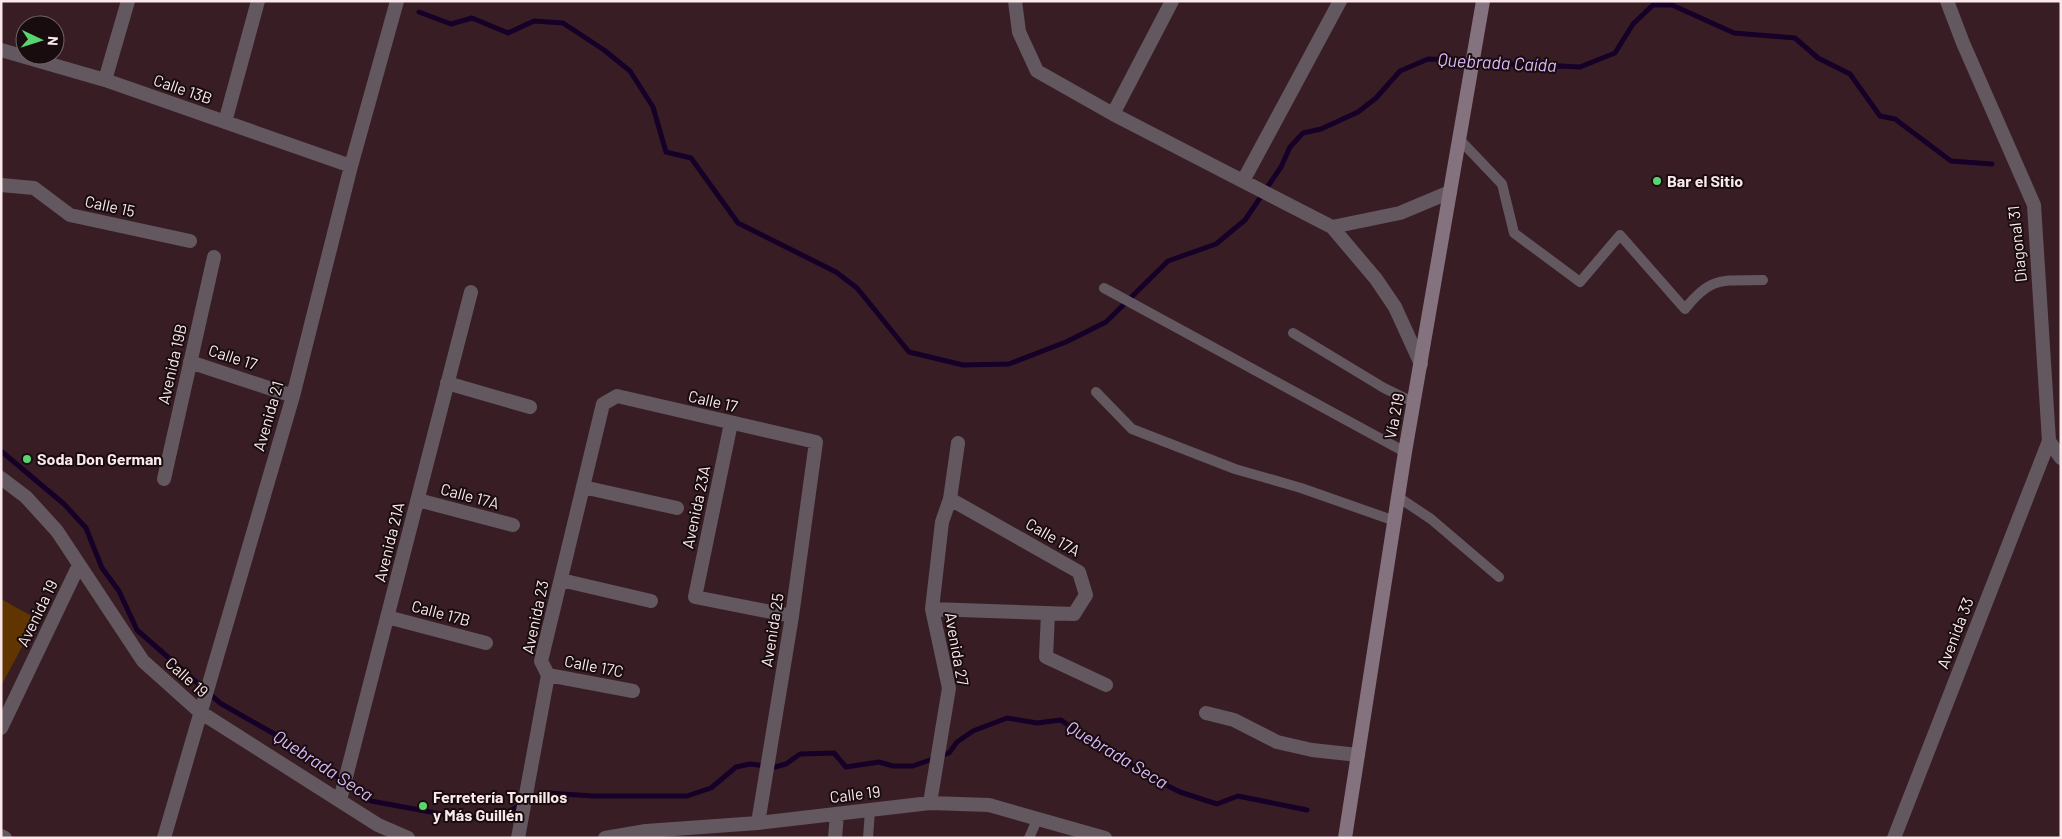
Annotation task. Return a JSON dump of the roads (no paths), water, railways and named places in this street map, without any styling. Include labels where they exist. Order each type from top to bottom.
[{"type":"main road","name":"Vía 219","points":[[1345,838],[1398,497],[1483,1]]},
{"type":"street","points":[[106,80],[128,1]]},
{"type":"street","points":[[225,122],[258,1]]},
{"type":"street","name":"Avenida 21","points":[[164,838],[293,396],[351,166],[397,1]]},
{"type":"street","points":[[1015,1],[1019,32],[1037,71],[1113,114],[1332,227],[1376,279],[1395,307],[1421,364]]},
{"type":"street","points":[[1113,114],[1172,1]]},
{"type":"street","points":[[1243,181],[1340,1]]},
{"type":"street","name":"Diagonal 31","points":[[1947,1],[1963,44],[2034,205],[2049,440]]},
{"type":"street","name":"Calle 13B","points":[[1,50],[106,80],[351,166]]},
{"type":"street","name":"Calle 15","points":[[1,185],[34,188],[70,215],[190,242]]},
{"type":"street","points":[[1332,227],[1400,213],[1450,192]]},
{"type":"street","name":"Avenida 19B","points":[[164,479],[214,256]]},
{"type":"street","name":"Avenida 21A","points":[[340,800],[471,292]]},
{"type":"street","name":"Calle 17","points":[[190,362],[293,396]]},
{"type":"street","points":[[447,383],[530,407]]},
{"type":"street","name":"Calle 17","points":[[603,404],[617,396],[816,442]]},
{"type":"street","name":"Avenida 23","points":[[518,838],[548,675],[541,661],[603,404]]},
{"type":"street","name":"Avenida 23A","points":[[731,423],[695,596],[792,616]]},
{"type":"street","points":[[2049,440],[2061,458]]},
{"type":"street","name":"Avenida 33","points":[[1894,838],[2049,440]]},
{"type":"street","name":"Avenida 25","points":[[758,823],[792,616],[816,442]]},
{"type":"street","name":"Avenida 27","points":[[930,803],[949,688],[932,609],[942,522],[950,498],[958,444]]},
{"type":"street","name":"Calle 19","points":[[1,478],[26,497],[57,531],[78,566],[143,661],[200,712],[378,825],[408,838]]},
{"type":"street","points":[[583,487],[677,508]]},
{"type":"street","name":"Calle 17A","points":[[932,609],[1074,614],[1086,595],[1080,572],[950,498]]},
{"type":"street","name":"Calle 17A","points":[[418,500],[513,525]]},
{"type":"street","name":"Avenida 19","points":[[1,728],[78,566]]},
{"type":"street","points":[[561,580],[652,601]]},
{"type":"street","points":[[1048,613],[1046,657],[1106,685]]},
{"type":"street","name":"Calle 17B","points":[[388,617],[486,643]]},
{"type":"street","name":"Calle 17C","points":[[548,675],[633,691]]},
{"type":"street","points":[[1206,713],[1234,720],[1277,742],[1312,750],[1358,755]]},
{"type":"street","name":"Calle 19","points":[[605,838],[930,803],[989,805],[1036,820],[1105,838]]},
{"type":"street","points":[[835,838],[837,814]]},
{"type":"street","points":[[1,836],[5,838]]},
{"type":"lane","points":[[1460,140],[1502,184],[1514,233],[1580,282],[1620,235],[1685,309],[1699,291],[1718,281],[1763,280]]},
{"type":"lane","points":[[1104,288],[1406,452]]},
{"type":"lane","points":[[1294,334],[1384,388],[1415,403]]},
{"type":"lane","points":[[1096,392],[1132,429],[1234,469],[1301,488],[1395,520]]},
{"type":"lane","points":[[1398,497],[1431,519],[1499,578]]},
{"type":"lane","points":[[868,838],[870,810]]},
{"type":"lane","points":[[1029,838],[1036,820]]},
{"type":"waterway","name":"Quebrada Caída","points":[[419,12],[451,24],[472,18],[508,33],[534,21],[563,23],[604,50],[630,71],[653,107],[666,152],[691,158],[738,223],[836,272],[857,288],[909,352],[963,365],[1009,364],[1066,342],[1106,322],[1168,261],[1216,244],[1245,220],[1281,167],[1290,147],[1303,133],[1321,129],[1358,112],[1376,98],[1400,71],[1428,59],[1501,62],[1538,69],[1560,66],[1580,67],[1615,53],[1633,24],[1653,5],[1672,5],[1734,33],[1795,38],[1818,58],[1850,74],[1880,116],[1895,119],[1951,161],[1992,164]]},
{"type":"waterway","name":"Quebrada Seca","points":[[1,451],[64,504],[86,528],[102,568],[119,591],[137,630],[220,703],[290,743],[371,801],[447,815],[479,818],[504,814],[533,798],[547,793],[593,796],[687,796],[711,788],[736,767],[750,764],[775,767],[786,764],[800,754],[834,753],[846,767],[879,762],[893,766],[913,766],[949,753],[957,742],[973,731],[1007,718],[1037,723],[1061,720],[1080,734],[1105,745],[1144,774],[1180,792],[1217,804],[1238,796],[1307,810]]},
{"type":"place","name":"Bar el Sitio","points":[[1657,181]]},
{"type":"place","name":"Soda Don German","points":[[27,459]]},
{"type":"place","name":"Ferretería Tornillos y Más Guillén","points":[[423,806]]}]
